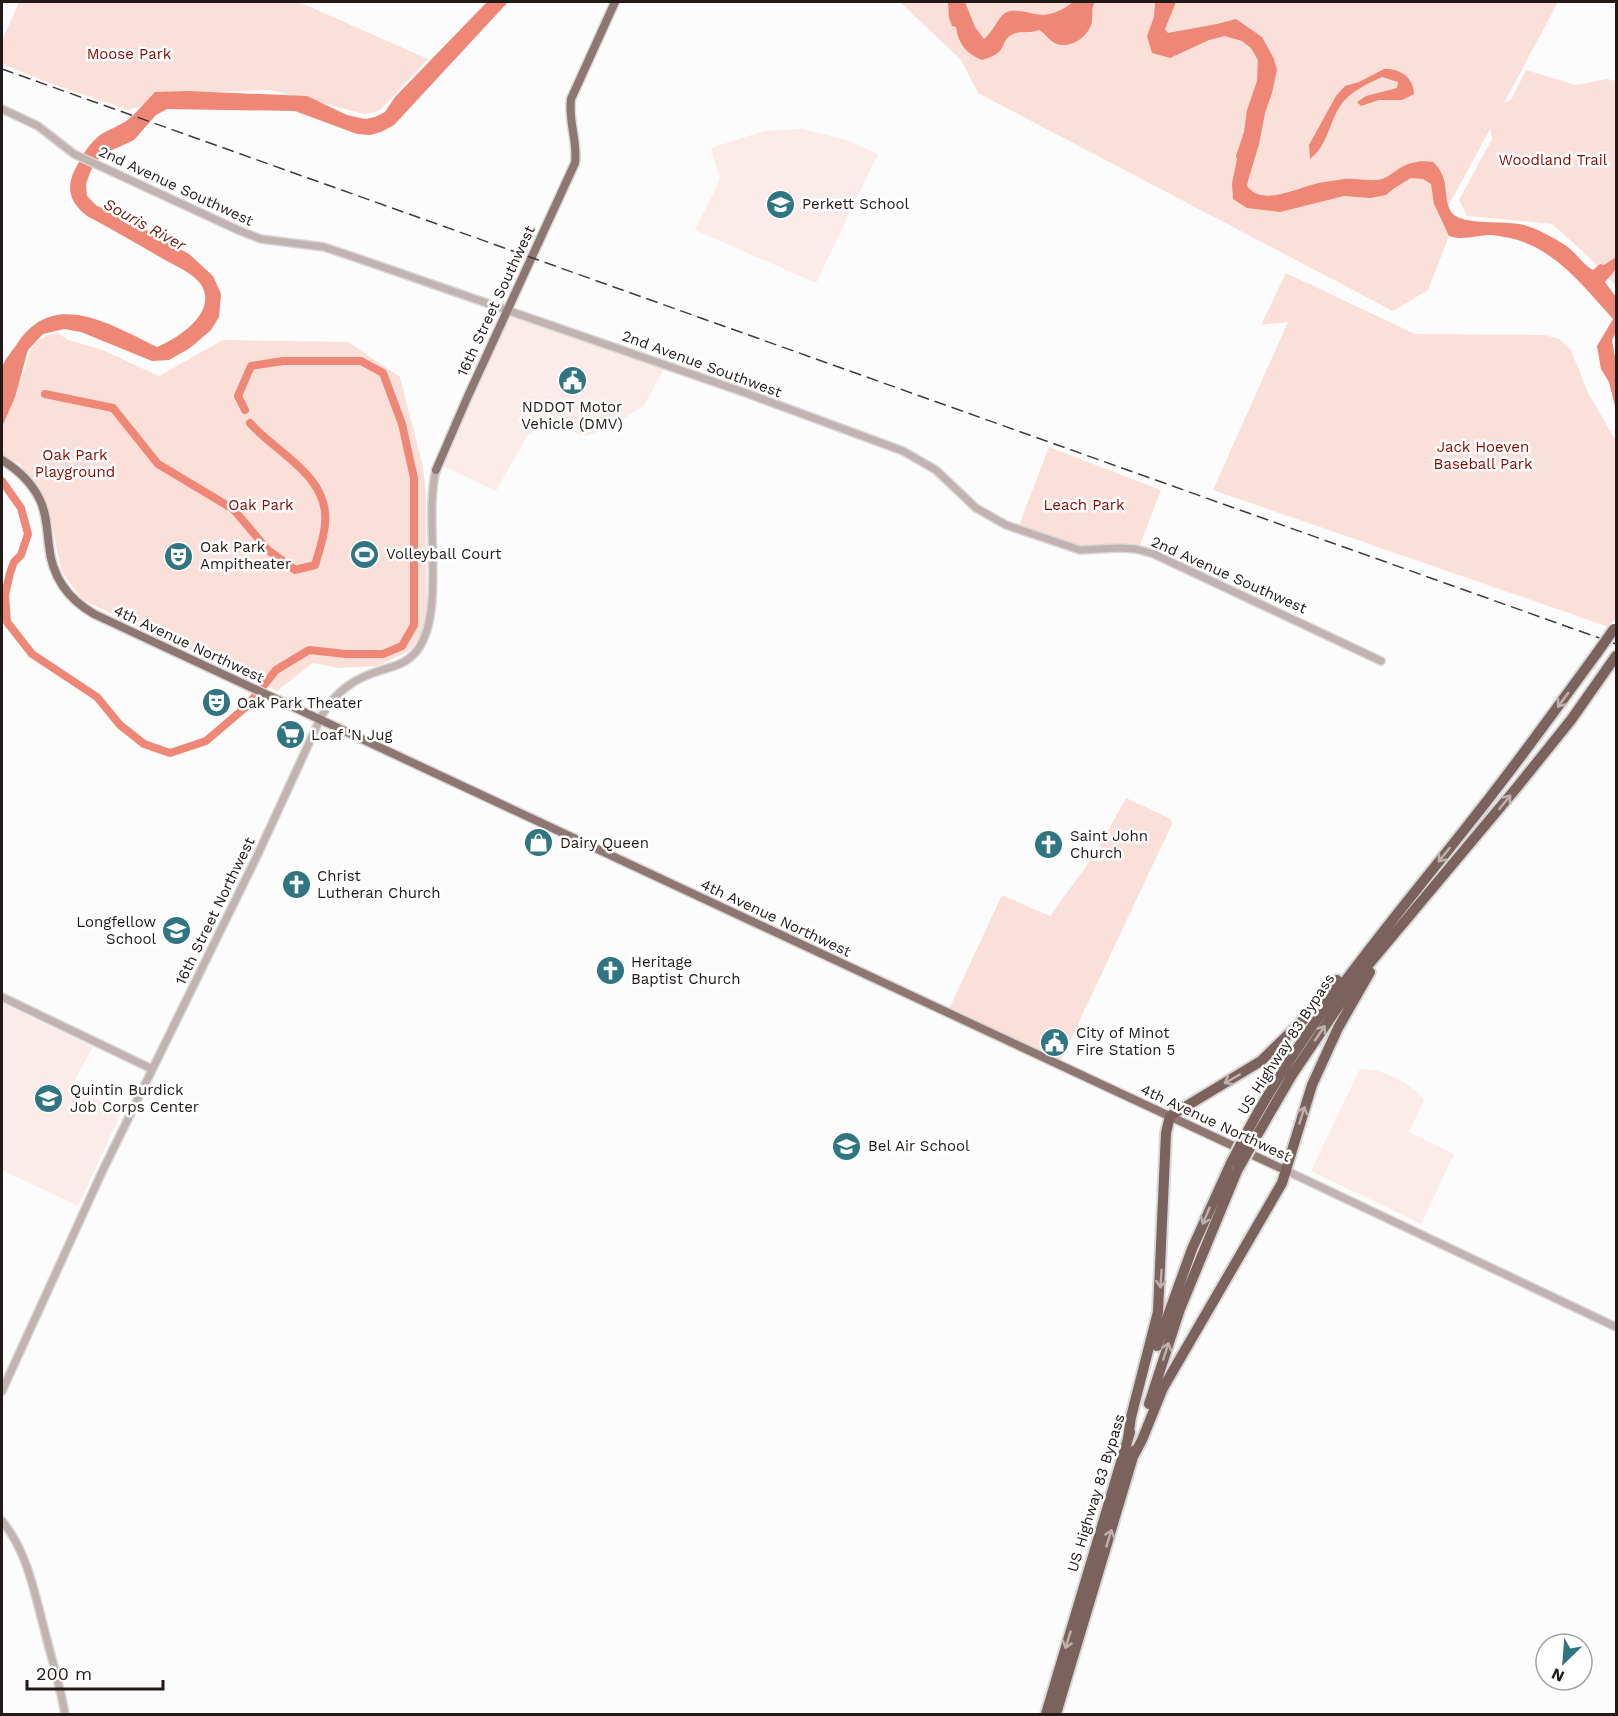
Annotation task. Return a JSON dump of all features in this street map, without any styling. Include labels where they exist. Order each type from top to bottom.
[{"type":"highway","name":"US Highway 83 Bypass","points":[[1046,1714],[1128,1438],[1170,1308],[1210,1206],[1251,1136],[1284,1069],[1364,953],[1501,784],[1615,627]]},
{"type":"highway","name":"US Highway 83 Bypass","points":[[1251,1136],[1359,976],[1511,795],[1571,720],[1617,656]]},
{"type":"highway","points":[[1134,1455],[1163,1388],[1273,1200],[1287,1171],[1304,1109],[1332,1039],[1365,981],[1400,927]]},
{"type":"highway","points":[[1128,1438],[1131,1417],[1160,1301],[1166,1133],[1170,1116],[1261,1060],[1303,1020],[1356,958],[1364,953]]},
{"type":"highway","name":"US Highway 83 Bypass","points":[[1056,1714],[1179,1309],[1234,1167]]},
{"type":"main road","name":"16th Street Southwest","points":[[436,470],[575,163],[575,142],[570,122],[570,106],[574,90],[615,2]]},
{"type":"main road","name":"4th Avenue Northwest","points":[[2,460],[21,474],[40,500],[47,525],[51,563],[57,577],[74,600],[94,614],[1287,1171]]},
{"type":"street","name":"2nd Avenue Southwest","points":[[2,109],[38,126],[74,154],[206,216],[261,239],[324,247],[746,393],[903,451],[936,470],[976,508],[1006,525],[1080,550],[1136,549],[1154,554],[1381,661]]},
{"type":"street","name":"16th Street Northwest","points":[[2,1391],[102,1172],[258,854],[320,720],[334,697],[351,682],[408,660],[426,637],[432,604],[431,495],[436,470]]},
{"type":"street","points":[[2,997],[152,1069]]},
{"type":"street","name":"4th Avenue Northwest","points":[[1287,1171],[1617,1327]]},
{"type":"street","points":[[2,1521],[16,1542],[28,1569],[65,1714]]},
{"type":"shaded area","points":[[487,2],[508,2],[394,125],[381,132],[370,135],[357,134],[295,111],[167,109],[156,115],[134,140],[99,158],[86,184],[87,196],[97,206],[118,214],[189,254],[213,276],[221,294],[219,317],[211,330],[190,348],[169,360],[152,361],[81,332],[64,329],[43,334],[28,350],[15,397],[2,427],[2,367],[32,327],[48,317],[66,314],[84,316],[103,322],[157,347],[186,330],[201,313],[205,304],[205,293],[193,276],[87,216],[72,199],[71,179],[82,156],[96,138],[129,119],[155,92],[187,91],[307,96],[347,115],[365,119],[375,117],[385,112],[395,97]]},
{"type":"shaded area","points":[[948,2],[965,2],[975,27],[984,39],[1002,16],[1009,11],[1043,15],[1059,11],[1073,2],[1095,2],[1091,26],[1078,41],[1059,45],[1039,30],[1018,33],[1005,41],[998,53],[982,60],[972,55],[961,43],[956,27],[952,26],[949,18]]},
{"type":"shaded area","points":[[1155,2],[1176,2],[1165,29],[1168,33],[1236,19],[1262,37],[1274,59],[1277,70],[1247,186],[1253,192],[1268,196],[1344,179],[1377,180],[1410,163],[1433,162],[1442,175],[1449,207],[1457,217],[1465,220],[1516,224],[1534,228],[1565,245],[1593,270],[1616,257],[1616,269],[1605,282],[1616,297],[1616,333],[1612,340],[1616,363],[1616,410],[1609,382],[1601,369],[1597,346],[1613,319],[1578,280],[1552,257],[1537,248],[1521,241],[1496,235],[1460,238],[1449,236],[1434,204],[1431,184],[1423,179],[1411,178],[1386,195],[1370,198],[1344,196],[1280,212],[1247,208],[1233,199],[1232,183],[1236,156],[1244,132],[1247,110],[1257,81],[1258,60],[1251,48],[1242,41],[1225,36],[1209,40],[1170,58],[1152,53],[1147,36],[1154,17]]},
{"type":"shaded area","points":[[1384,69],[1395,70],[1405,75],[1412,83],[1414,94],[1402,100],[1379,100],[1361,106],[1357,102],[1366,96],[1397,88],[1398,82],[1382,77],[1359,89],[1340,106],[1321,147],[1310,159],[1309,145],[1336,96],[1345,86],[1359,82]]},
{"type":"shaded area","name":"Perkett School","points":[[802,129],[847,140],[878,154],[816,283],[695,230],[720,179],[711,148],[764,131]]},
{"type":"shaded area","points":[[510,315],[664,369],[644,406],[612,426],[586,436],[561,428],[545,427],[528,435],[496,491],[443,466],[475,389]]},
{"type":"shaded area","name":"Quintin Burdick Job Corps Center","points":[[2,1003],[93,1047],[72,1085],[121,1113],[78,1206],[2,1170]]},
{"type":"shaded area","points":[[1360,1069],[1375,1070],[1397,1078],[1416,1091],[1424,1100],[1409,1132],[1454,1154],[1421,1224],[1311,1171]]},
{"type":"green space","name":"Moose Park","points":[[19,2],[299,2],[428,59],[379,111],[365,114],[271,90],[176,93],[129,110],[2,64],[2,41]]},
{"type":"green space","name":"Woodland Trail","points":[[900,2],[1558,2],[1504,103],[1511,100],[1526,70],[1576,85],[1607,79],[1616,81],[1616,286],[1591,259],[1552,224],[1467,216],[1459,200],[1492,139],[1490,129],[1449,205],[1449,236],[1428,290],[1393,311],[978,93],[961,60]]},
{"type":"green space","name":"Jack Hoeven Baseball Park","points":[[1286,273],[1415,334],[1545,335],[1559,339],[1571,350],[1588,393],[1616,441],[1616,618],[1609,627],[1213,490],[1288,322],[1261,325]]},
{"type":"green space","name":"Oak Park","points":[[58,333],[68,340],[100,349],[159,376],[223,340],[348,342],[400,377],[423,467],[426,494],[427,622],[422,634],[409,651],[378,666],[339,668],[313,663],[277,691],[81,599],[61,570],[50,514],[20,464],[2,455],[2,421],[30,352],[34,344],[46,336]]},
{"type":"green space","name":"Leach Park","points":[[1049,447],[1161,490],[1139,547],[1080,548],[1019,525]]},
{"type":"green space","points":[[1126,798],[1171,819],[1172,824],[1061,1060],[949,1009],[1002,895],[1050,916],[1095,854]]},
{"type":"waterway","points":[[2,481],[21,508],[28,534],[21,555],[14,562],[10,573],[5,595],[7,622],[32,654],[97,697],[120,725],[144,744],[170,753],[206,741],[247,706],[276,670],[309,650],[346,654],[383,654],[402,646],[414,625],[414,478],[402,424],[383,373],[361,361],[283,361],[251,366],[238,396],[245,410]]},
{"type":"waterway","points":[[45,394],[113,408],[158,464],[233,509],[268,550],[295,570],[315,565],[325,524],[324,507],[319,492],[300,467],[250,423]]},
{"type":"railway","points":[[2,69],[1616,644]]},
{"type":"place","name":"Perkett School","points":[[781,204]]},
{"type":"place","name":"NDDOT Motor Vehicle (DMV)","points":[[572,380]]},
{"type":"place","name":"Volleyball Court","points":[[365,554]]},
{"type":"place","name":"Oak Park Ampitheater","points":[[179,556]]},
{"type":"place","name":"Oak Park Theater","points":[[216,703]]},
{"type":"place","name":"Loaf 'N Jug","points":[[290,735]]},
{"type":"place","name":"Dairy Queen","points":[[539,843]]},
{"type":"place","name":"Saint John Church","points":[[1049,845]]},
{"type":"place","name":"Christ Lutheran Church","points":[[296,885]]},
{"type":"place","name":"Longfellow School","points":[[177,931]]},
{"type":"place","name":"Heritage Baptist Church","points":[[610,971]]},
{"type":"place","name":"City of Minot Fire Station 5","points":[[1055,1042]]},
{"type":"place","name":"Quintin Burdick Job Corps Center","points":[[49,1099]]},
{"type":"place","name":"Bel Air School","points":[[847,1146]]},
{"type":"water label","name":"Souris River","points":[[145,224]]},
{"type":"park label","name":"Oak Park Playground","points":[[75,464]]}]
